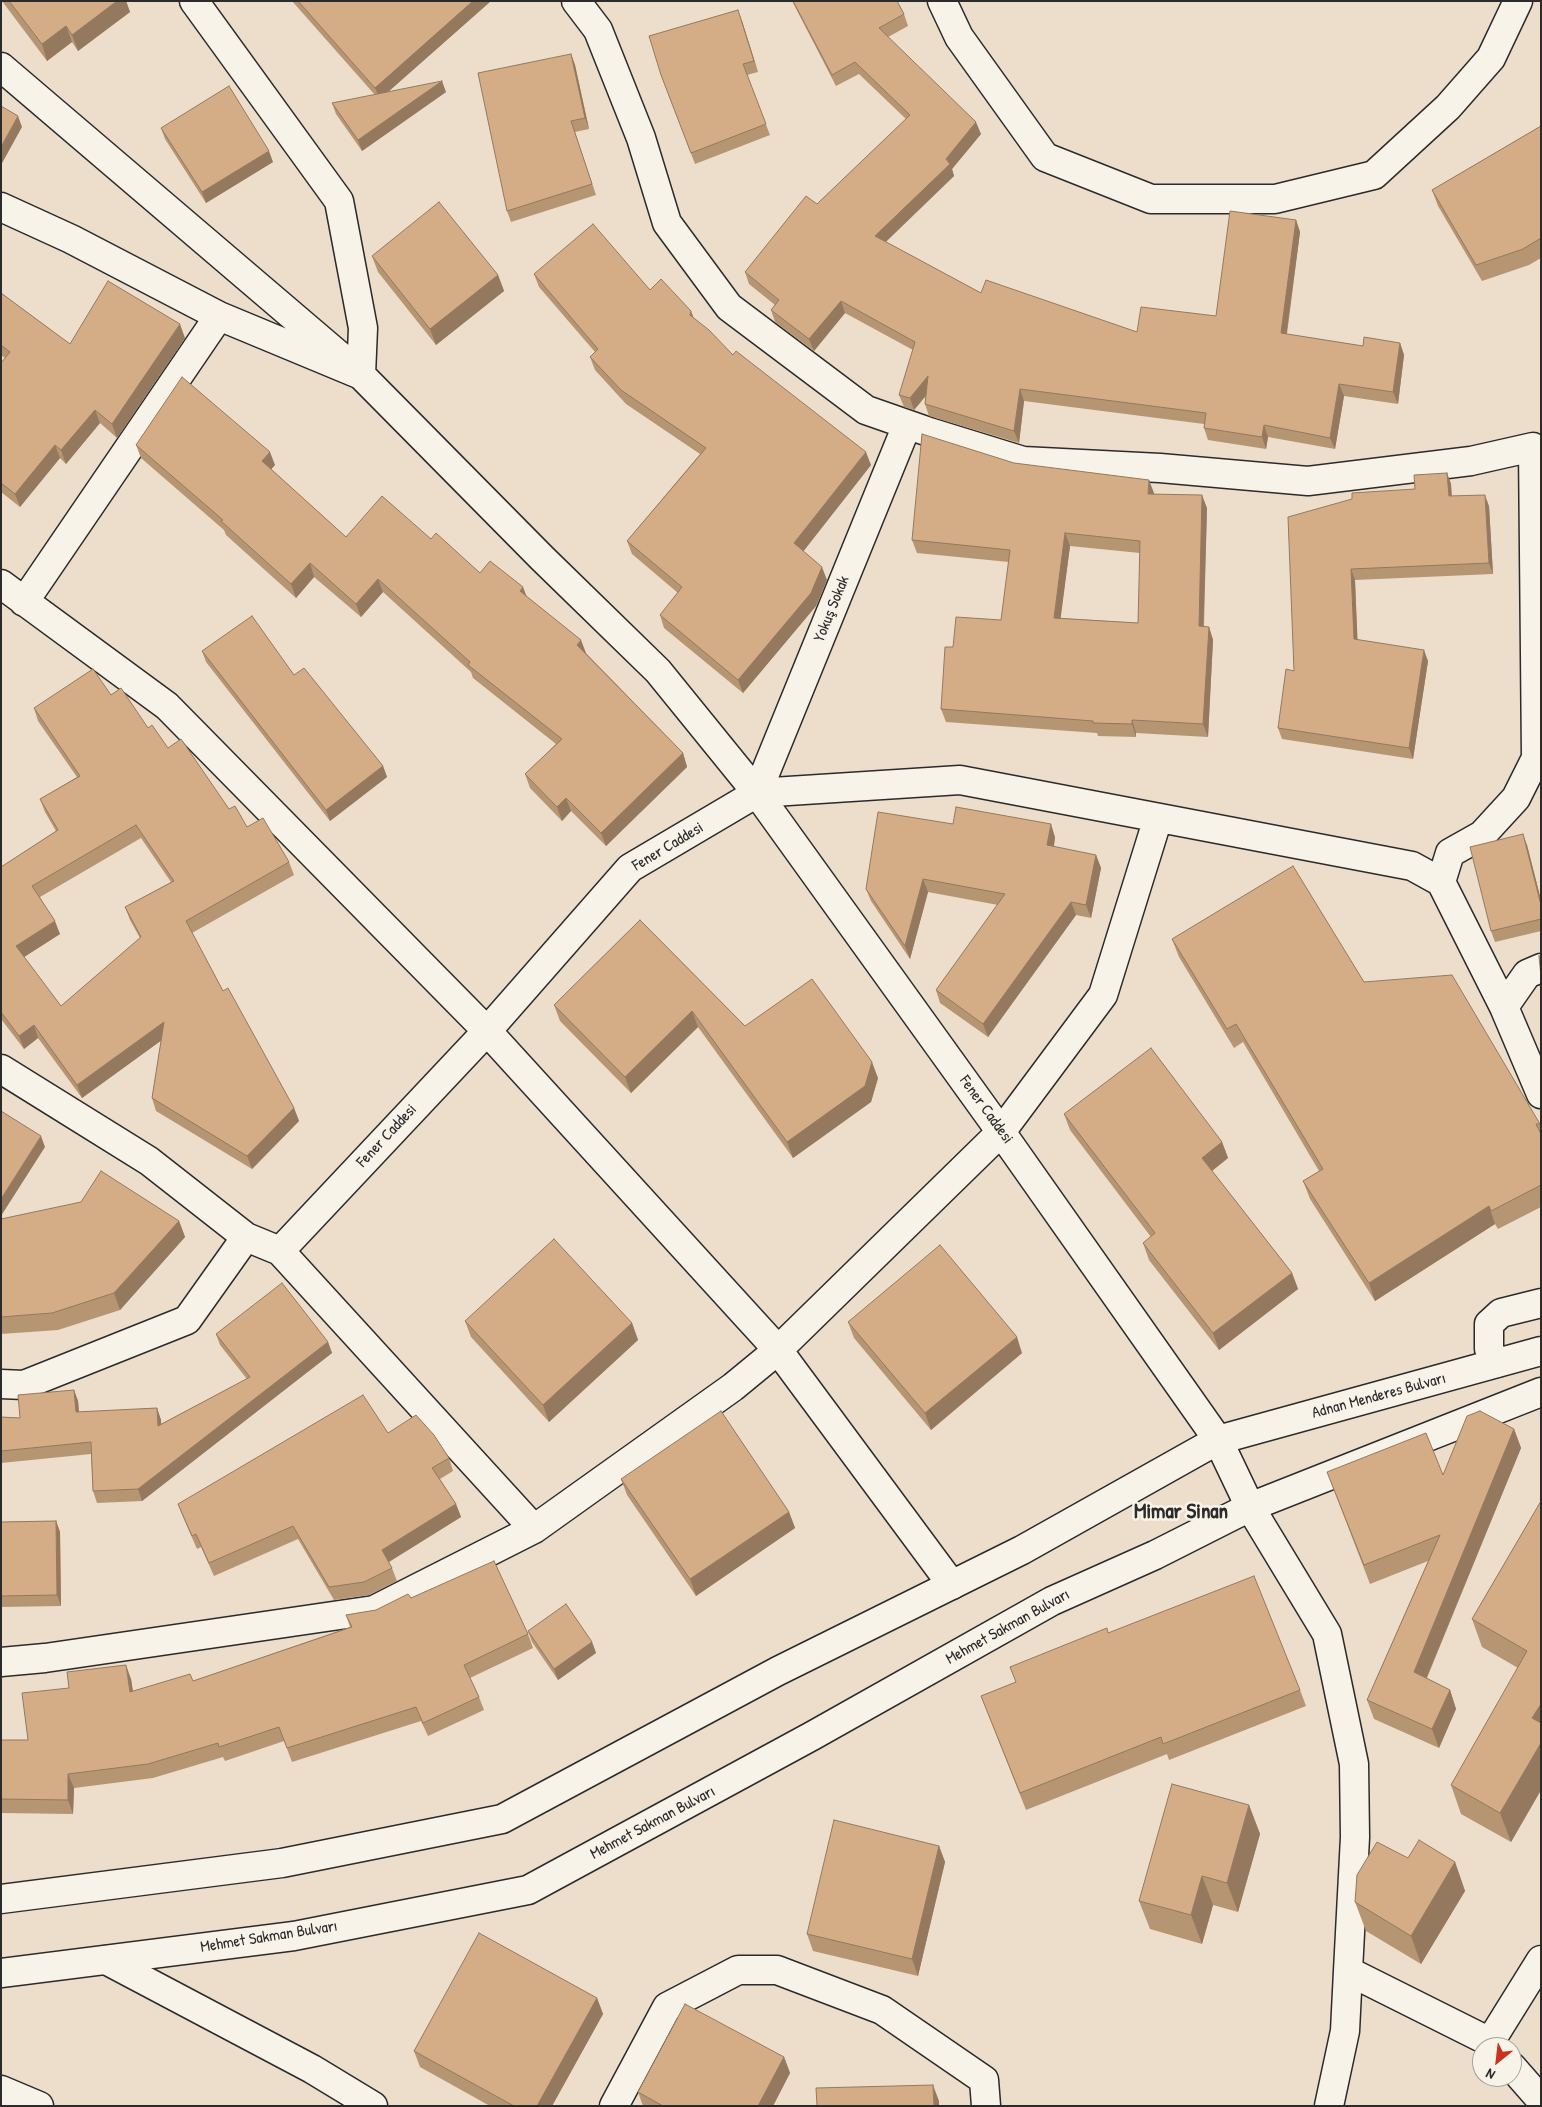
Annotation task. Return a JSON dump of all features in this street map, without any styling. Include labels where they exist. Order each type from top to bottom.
[{"type":"street","points":[[194,1],[339,201],[363,328],[361,375]]},
{"type":"street","points":[[576,1],[598,30],[641,138],[667,223],[729,307],[866,410],[907,425],[1023,461],[1160,468],[1308,481],[1470,461],[1537,446],[1536,758],[1516,798],[1482,835],[1450,853],[1441,882]]},
{"type":"street","points":[[942,1],[959,37],[1044,158],[1152,200],[1275,199],[1374,175],[1448,107],[1491,58],[1518,1]]},
{"type":"street","points":[[1,67],[361,375],[542,558],[658,671],[757,793],[960,780],[1412,866],[1441,882],[1504,1006],[1541,1094]]},
{"type":"street","points":[[1,207],[72,239],[219,316],[361,375]]},
{"type":"street","points":[[24,602],[219,316]]},
{"type":"street","name":"Yokuş Sokak","points":[[757,793],[907,425]]},
{"type":"street","points":[[1,584],[167,706],[487,1031],[778,1350],[952,1585]]},
{"type":"street","name":"Fener Caddesi","points":[[280,1250],[487,1031],[630,868],[757,793],[1001,1132],[1218,1440],[1250,1507],[1327,1634],[1354,1764],[1355,1838],[1345,2031],[1329,2106]]},
{"type":"street","points":[[1,1662],[45,1658],[374,1610],[534,1529],[733,1386],[778,1350],[1001,1132],[1103,995],[1158,818]]},
{"type":"street","points":[[1504,1006],[1527,974],[1541,968]]},
{"type":"street","points":[[1,1069],[149,1161],[246,1237],[280,1250],[534,1529]]},
{"type":"street","points":[[1,1384],[24,1385],[186,1320],[246,1237]]},
{"type":"street","points":[[1496,1363],[1489,1349],[1489,1324],[1501,1314],[1541,1303]]},
{"type":"street","name":"Adnan Menderes Bulvarı","points":[[1218,1440],[1541,1351]]},
{"type":"street","points":[[1250,1507],[1541,1392]]},
{"type":"street","points":[[1,1899],[282,1863],[502,1819],[778,1671],[1022,1550],[1218,1440]]},
{"type":"street","name":"Mehmet Sakman Bulvarı","points":[[1,1973],[294,1936],[528,1890],[812,1736],[1052,1601],[1155,1556],[1250,1507]]},
{"type":"street","points":[[106,1960],[312,2069],[373,2106]]},
{"type":"street","points":[[1497,2037],[1541,1960]]},
{"type":"street","points":[[614,2106],[667,2007],[738,1970],[777,1970],[882,2010],[984,2080],[986,2106]]},
{"type":"street","points":[[1348,1970],[1477,2037]]},
{"type":"street","points":[[1522,2078],[1541,2100]]},
{"type":"street","points":[[1,2090],[39,2106]]},
{"type":"building","points":[[9,1],[117,1],[72,35],[66,26],[42,44]]},
{"type":"building","points":[[298,1],[473,1],[375,88]]},
{"type":"building","points":[[793,1],[897,1],[904,14],[879,28],[976,122],[946,159],[950,164],[875,236],[981,293],[986,280],[1137,332],[1141,307],[1216,316],[1230,211],[1296,220],[1281,333],[1363,346],[1364,337],[1400,343],[1393,392],[1339,384],[1330,438],[1264,425],[1262,437],[1204,428],[1206,413],[1020,389],[1014,431],[925,404],[928,376],[910,398],[899,395],[915,342],[841,301],[809,339],[771,310],[779,300],[745,272],[806,196],[817,204],[910,115],[855,62],[832,75]]},
{"type":"building","points":[[738,10],[754,61],[743,64],[766,124],[691,153],[661,75],[649,36]]},
{"type":"building","points":[[571,54],[585,118],[571,121],[592,184],[507,211],[478,73]]},
{"type":"building","points":[[442,81],[358,140],[332,103]]},
{"type":"building","points":[[229,86],[269,151],[202,192],[161,128]]},
{"type":"building","points":[[1,106],[18,116],[1,147]]},
{"type":"building","points":[[1541,126],[1541,238],[1523,249],[1476,265],[1432,190]]},
{"type":"building","points":[[439,202],[498,275],[430,329],[372,256]]},
{"type":"building","points":[[593,224],[650,290],[661,279],[691,311],[690,315],[709,330],[733,355],[736,351],[866,452],[794,543],[822,567],[811,593],[738,680],[660,615],[682,587],[627,541],[706,448],[621,390],[590,357],[598,349],[534,274]]},
{"type":"building","points":[[108,281],[180,324],[112,424],[95,410],[61,450],[55,445],[15,494],[1,483],[1,363],[10,352],[1,345],[1,293],[70,344]]},
{"type":"building","points":[[182,377],[270,452],[262,461],[346,537],[382,496],[431,539],[436,533],[480,573],[490,561],[523,587],[520,591],[581,640],[577,645],[683,753],[601,833],[566,798],[557,807],[525,774],[562,739],[468,665],[470,662],[378,579],[356,604],[310,563],[291,584],[221,521],[223,520],[136,445]]},
{"type":"building","points":[[922,434],[1014,463],[1149,480],[1148,494],[1202,495],[1199,626],[1209,627],[1203,724],[1132,720],[1132,724],[1093,723],[1093,721],[941,709],[945,647],[953,647],[956,617],[1001,620],[1010,550],[912,540]],"holes":[[[1065,533],[1140,541],[1138,623],[1054,618]]]},
{"type":"building","points":[[1447,473],[1449,496],[1485,495],[1489,563],[1351,569],[1354,639],[1424,650],[1409,748],[1278,728],[1286,669],[1294,671],[1288,517],[1352,499],[1352,493],[1415,489],[1414,475]]},
{"type":"building","points":[[252,616],[294,675],[304,668],[383,766],[326,810],[202,651]]},
{"type":"building","points":[[93,669],[111,695],[121,688],[148,728],[152,725],[168,748],[181,739],[229,809],[235,806],[247,827],[263,818],[289,862],[186,921],[223,991],[228,988],[294,1108],[247,1156],[152,1098],[164,1022],[77,1085],[34,1025],[19,1036],[1,1012],[1,867],[58,830],[40,799],[80,776],[34,708]],"holes":[[[136,825],[174,881],[125,907],[141,937],[61,1006],[16,946],[55,921],[32,886]]]},
{"type":"building","points":[[956,807],[1051,824],[1047,845],[1096,855],[1086,905],[1071,902],[983,1024],[936,990],[1005,894],[923,879],[905,946],[866,889],[878,812],[953,824]]},
{"type":"building","points":[[1523,834],[1541,905],[1541,919],[1491,931],[1470,847]]},
{"type":"building","points":[[1293,866],[1364,982],[1452,975],[1540,1124],[1536,1124],[1541,1134],[1541,1185],[1491,1211],[1489,1206],[1369,1283],[1303,1181],[1323,1169],[1236,1024],[1227,1029],[1172,939]]},
{"type":"building","points":[[640,920],[745,1026],[812,979],[872,1062],[865,1086],[787,1142],[692,1011],[625,1077],[554,1005]]},
{"type":"building","points":[[1539,956],[1541,956],[1541,976]]},
{"type":"building","points":[[1151,1048],[1222,1142],[1202,1158],[1292,1273],[1213,1333],[1143,1243],[1155,1233],[1064,1114]]},
{"type":"building","points":[[1,1111],[41,1136],[1,1199]]},
{"type":"building","points":[[101,1171],[179,1221],[114,1293],[52,1313],[1,1317],[1,1219],[81,1202]]},
{"type":"building","points":[[554,1239],[632,1323],[543,1405],[465,1321]]},
{"type":"building","points":[[940,1245],[1017,1337],[925,1413],[848,1322]]},
{"type":"building","points":[[282,1283],[328,1342],[138,1489],[93,1491],[91,1442],[1,1451],[1,1417],[20,1418],[18,1395],[74,1390],[76,1412],[157,1408],[158,1426],[250,1377],[216,1334]]},
{"type":"building","points":[[363,1395],[388,1433],[416,1415],[434,1435],[449,1458],[432,1468],[456,1504],[382,1550],[392,1568],[364,1582],[329,1587],[293,1526],[209,1563],[196,1534],[192,1536],[178,1504]]},
{"type":"building","points":[[721,1411],[789,1512],[690,1579],[621,1479]]},
{"type":"building","points":[[1480,1411],[1514,1429],[1414,1672],[1450,1690],[1432,1729],[1367,1700],[1440,1535],[1364,1565],[1327,1472],[1426,1433],[1443,1475],[1467,1416]]},
{"type":"building","points":[[1541,1501],[1541,1704],[1532,1718],[1541,1723],[1541,1743],[1500,1813],[1451,1785],[1527,1651],[1472,1619]]},
{"type":"building","points":[[56,1521],[57,1595],[1,1596],[1,1522]]},
{"type":"building","points":[[494,1561],[528,1634],[464,1665],[479,1697],[423,1723],[416,1707],[287,1748],[279,1727],[219,1747],[218,1743],[148,1764],[68,1774],[68,1800],[1,1799],[1,1740],[28,1740],[22,1693],[69,1688],[67,1672],[126,1665],[130,1692],[190,1674],[193,1681],[352,1627],[346,1615],[376,1610],[408,1594],[411,1598]]},
{"type":"building","points":[[1254,1576],[1300,1690],[1163,1744],[1161,1737],[1020,1793],[981,1696],[1016,1682],[1010,1667],[1107,1628],[1108,1633]]},
{"type":"building","points":[[566,1604],[592,1642],[554,1669],[528,1631]]},
{"type":"building","points":[[1172,1784],[1249,1805],[1227,1883],[1202,1876],[1191,1915],[1139,1901]]},
{"type":"building","points":[[834,1820],[939,1846],[912,1959],[807,1934]]},
{"type":"building","points":[[1419,1840],[1455,1862],[1411,1936],[1355,1902],[1357,1875],[1377,1842],[1408,1858]]},
{"type":"building","points":[[479,1933],[597,1998],[537,2106],[514,2106],[414,2051]]},
{"type":"building","points":[[685,2004],[784,2057],[758,2106],[663,2106],[638,2092]]},
{"type":"building","points":[[933,2085],[934,2106],[817,2106],[816,2088]]},
{"type":"district","name":"Mimar Sinan","points":[[1181,1512]]}]
